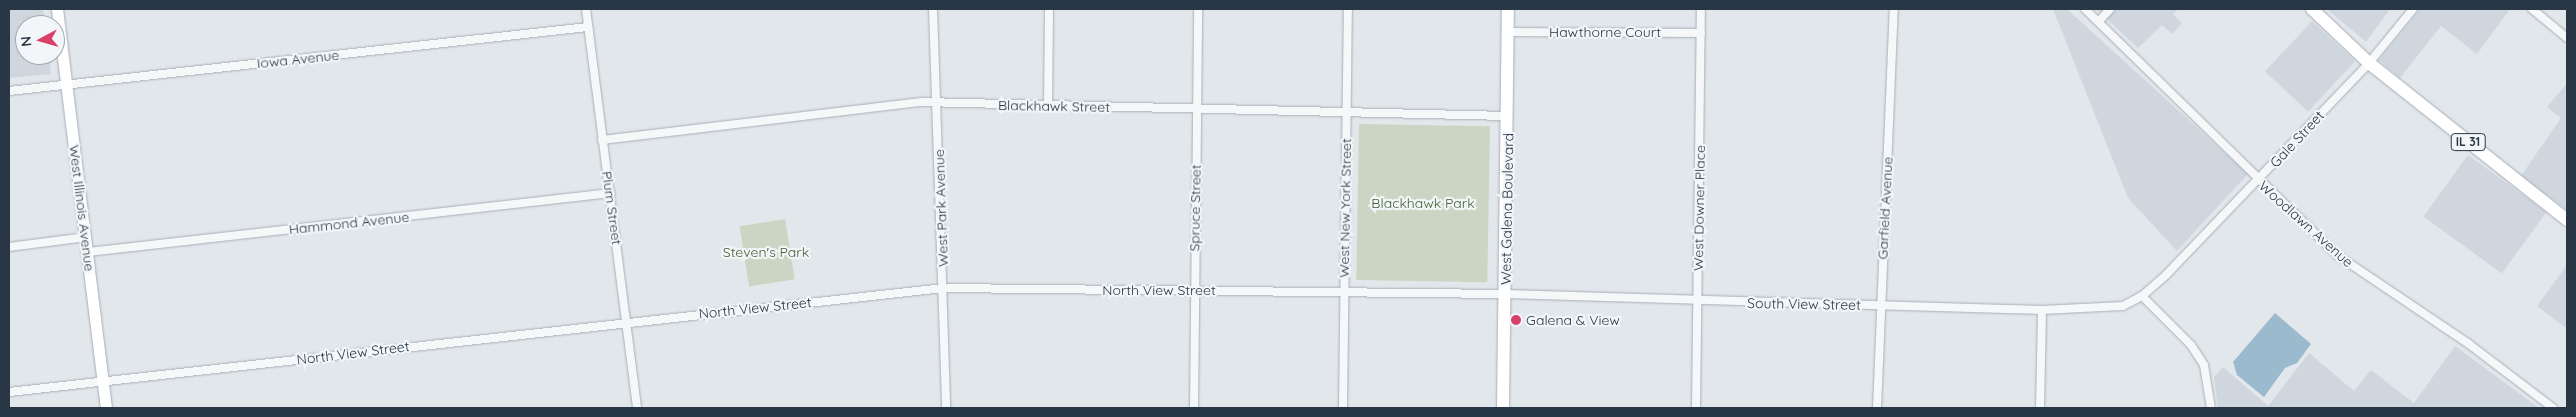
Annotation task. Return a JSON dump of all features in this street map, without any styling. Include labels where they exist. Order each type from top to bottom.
[{"type":"main road","name":"West Illinois Avenue","points":[[57,9],[106,408]]},
{"type":"main road","name":"West Galena Boulevard","points":[[1503,408],[1506,294],[1508,9]]},
{"type":"main road","name":"IL 31","points":[[2312,9],[2369,63],[2567,220]]},
{"type":"street","name":"Plum Street","points":[[586,9],[637,408]]},
{"type":"street","name":"West Park Avenue","points":[[933,9],[944,288],[946,408]]},
{"type":"street","points":[[1048,106],[1049,9]]},
{"type":"street","name":"Spruce Street","points":[[1194,408],[1198,9]]},
{"type":"street","name":"West New York Street","points":[[1343,408],[1348,9]]},
{"type":"street","name":"West Downer Place","points":[[1696,408],[1701,9]]},
{"type":"street","name":"Garfield Avenue","points":[[1878,408],[1894,9]]},
{"type":"street","name":"Woodlawn Avenue","points":[[2085,9],[2258,181],[2337,255],[2469,344],[2553,408]]},
{"type":"street","points":[[2099,21],[2110,9]]},
{"type":"street","name":"Gale Street","points":[[2102,310],[2123,306],[2142,296],[2258,181],[2369,63],[2413,9]]},
{"type":"street","points":[[2532,9],[2567,38]]},
{"type":"street","name":"Iowa Avenue","points":[[9,91],[588,27]]},
{"type":"street","name":"Hawthorne Court","points":[[1508,32],[1701,32]]},
{"type":"street","name":"Blackhawk Street","points":[[602,140],[937,103],[1507,116]]},
{"type":"street","name":"Hammond Avenue","points":[[88,252],[611,193]]},
{"type":"street","points":[[9,247],[86,237]]},
{"type":"street","name":"North View Street","points":[[9,392],[626,321],[944,288],[1506,294]]},
{"type":"street","name":"South View Street","points":[[1506,294],[1698,302],[2102,310]]},
{"type":"street","points":[[2142,296],[2191,345],[2204,365],[2211,408]]},
{"type":"street","points":[[2040,408],[2042,310]]},
{"type":"shaded area","points":[[9,9],[43,9],[44,15],[15,15],[15,65],[50,65],[51,74],[9,78]]},
{"type":"shaded area","points":[[2053,9],[2067,9],[2248,174],[2177,251],[2128,198]]},
{"type":"shaded area","points":[[2096,9],[2179,9],[2173,14],[2182,23],[2172,34],[2162,25],[2138,48]]},
{"type":"shaded area","points":[[2327,9],[2390,9],[2366,42]]},
{"type":"shaded area","points":[[2420,9],[2510,9],[2477,54],[2441,26],[2400,78],[2379,60]]},
{"type":"shaded area","points":[[2312,21],[2355,61],[2308,112],[2265,71]]},
{"type":"shaded area","points":[[2567,83],[2567,210],[2521,176],[2561,118],[2547,107]]},
{"type":"shaded area","points":[[2468,155],[2546,212],[2502,274],[2423,216]]},
{"type":"shaded area","points":[[2567,265],[2567,329],[2537,306]]},
{"type":"shaded area","points":[[2455,346],[2539,408],[2218,408],[2214,377],[2223,367],[2268,406],[2309,353],[2354,391],[2371,370],[2414,403]]},
{"type":"green space","name":"Blackhawk Park","points":[[1359,124],[1490,126],[1487,282],[1356,280]]},
{"type":"green space","name":"Steven's Park","points":[[785,219],[795,279],[749,286],[740,226]]},
{"type":"water","points":[[2275,313],[2311,344],[2297,363],[2285,368],[2264,397],[2237,375],[2233,362]]},
{"type":"place","name":"Galena & View","points":[[1516,320]]}]
